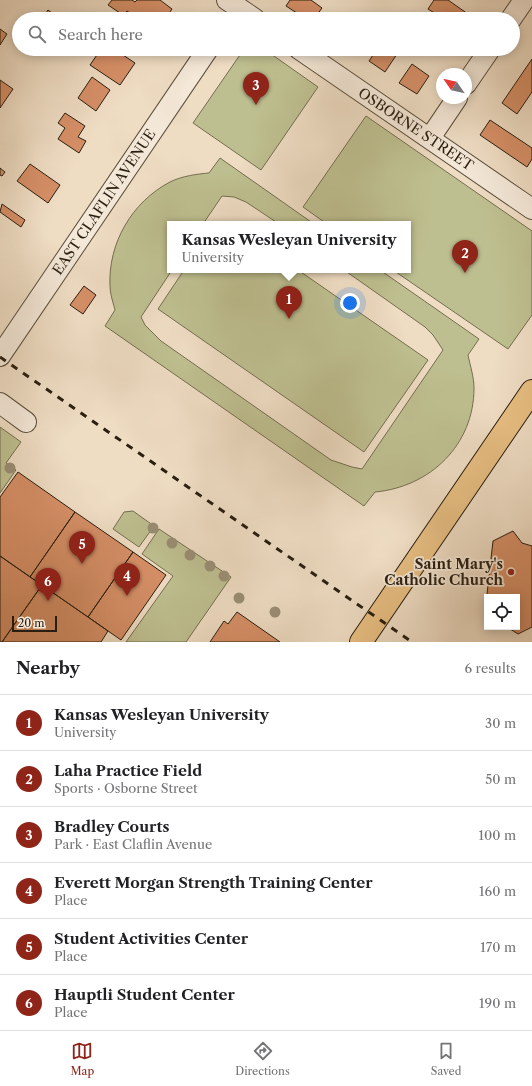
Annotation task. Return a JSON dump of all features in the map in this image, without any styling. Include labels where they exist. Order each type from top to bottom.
[{"type":"main road","points":[[361,642],[532,391]]},
{"type":"street","points":[[516,12],[524,0]]},
{"type":"street","points":[[233,6],[243,12]]},
{"type":"street","name":"EAST CLAFLIN AVENUE","points":[[0,356],[6,334],[203,56]]},
{"type":"street","name":"OSBORNE STREET","points":[[309,56],[532,209]]},
{"type":"street","points":[[472,75],[485,56]]},
{"type":"street","points":[[430,138],[453,104]]},
{"type":"street","points":[[0,403],[26,422]]},
{"type":"green space","points":[[239,56],[274,56],[318,87],[261,170],[193,123]]},
{"type":"green space","points":[[366,116],[532,231],[532,315],[508,349],[397,273],[411,273],[411,221],[323,221],[303,207]]},
{"type":"green space","points":[[220,158],[310,221],[274,221],[246,202],[234,197],[222,196],[205,221],[167,221],[167,273],[170,273],[141,317],[145,325],[161,341],[331,460],[362,469],[443,350],[433,335],[425,327],[348,273],[384,273],[479,339],[468,355],[473,375],[474,388],[472,409],[466,428],[457,445],[445,460],[430,472],[414,482],[375,492],[364,506],[105,326],[115,310],[111,295],[110,270],[118,239],[125,225],[134,212],[156,190],[170,182],[184,177],[209,173]]},
{"type":"green space","points":[[182,273],[302,273],[428,360],[364,452],[158,309]]},
{"type":"green space","points":[[0,427],[21,442],[6,463],[16,470],[0,493]]},
{"type":"green space","points":[[133,511],[154,526],[139,547],[113,529],[124,512]]},
{"type":"green space","points":[[159,529],[231,577],[186,642],[126,642],[173,576],[142,554]]},
{"type":"building","points":[[112,0],[132,0],[135,2],[137,0],[160,0],[172,9],[170,12],[118,12],[108,5]]},
{"type":"building","points":[[290,0],[311,0],[322,8],[319,12],[295,12],[286,6]]},
{"type":"building","points":[[434,0],[448,0],[465,12],[433,12],[428,9]]},
{"type":"building","points":[[0,29],[7,34],[0,45]]},
{"type":"building","points":[[96,56],[124,56],[135,63],[120,85],[90,65]]},
{"type":"building","points":[[372,56],[396,56],[385,72],[369,61]]},
{"type":"building","points":[[532,59],[532,92],[517,114],[502,103]]},
{"type":"building","points":[[412,64],[429,76],[417,94],[399,83]]},
{"type":"building","points":[[92,77],[110,90],[96,111],[78,98]]},
{"type":"building","points":[[0,80],[13,89],[0,108]]},
{"type":"building","points":[[65,113],[85,126],[78,137],[86,141],[79,153],[58,139],[65,128],[58,123]]},
{"type":"building","points":[[490,120],[532,148],[532,159],[527,167],[480,135]]},
{"type":"building","points":[[30,164],[60,185],[48,203],[17,181]]},
{"type":"building","points":[[0,168],[5,172],[2,176],[0,175]]},
{"type":"building","points":[[2,204],[25,220],[21,227],[0,212]]},
{"type":"building","points":[[84,286],[96,295],[83,314],[70,305]]},
{"type":"building","points":[[18,472],[75,512],[30,577],[0,556],[0,497]]},
{"type":"building","points":[[75,512],[133,552],[88,617],[30,577]]},
{"type":"building","name":"Saint Mary's Catholic Church","points":[[513,531],[522,543],[532,546],[532,627],[518,634],[512,630],[520,630],[520,594],[487,594],[493,541]]},
{"type":"building","points":[[133,552],[166,575],[121,640],[88,617]]},
{"type":"building","points":[[0,556],[42,585],[2,642],[0,642]]},
{"type":"building","points":[[42,585],[108,631],[101,642],[2,642]]},
{"type":"building","points":[[237,612],[280,642],[210,642],[224,621],[228,624]]},
{"type":"railway","points":[[0,357],[412,642]]},
{"type":"place","name":"Bradley Courts","points":[[256,105]]},
{"type":"place","name":"Laha Practice Field","points":[[465,273]]},
{"type":"place","name":"Kansas Wesleyan University","points":[[289,319]]},
{"type":"place","name":"Student Activities Center","points":[[82,564]]},
{"type":"place","name":"Saint Mary's Catholic Church","points":[[511,572]]},
{"type":"place","name":"Everett Morgan Strength Training Center","points":[[127,596]]},
{"type":"place","name":"Hauptli Student Center","points":[[48,601]]}]
